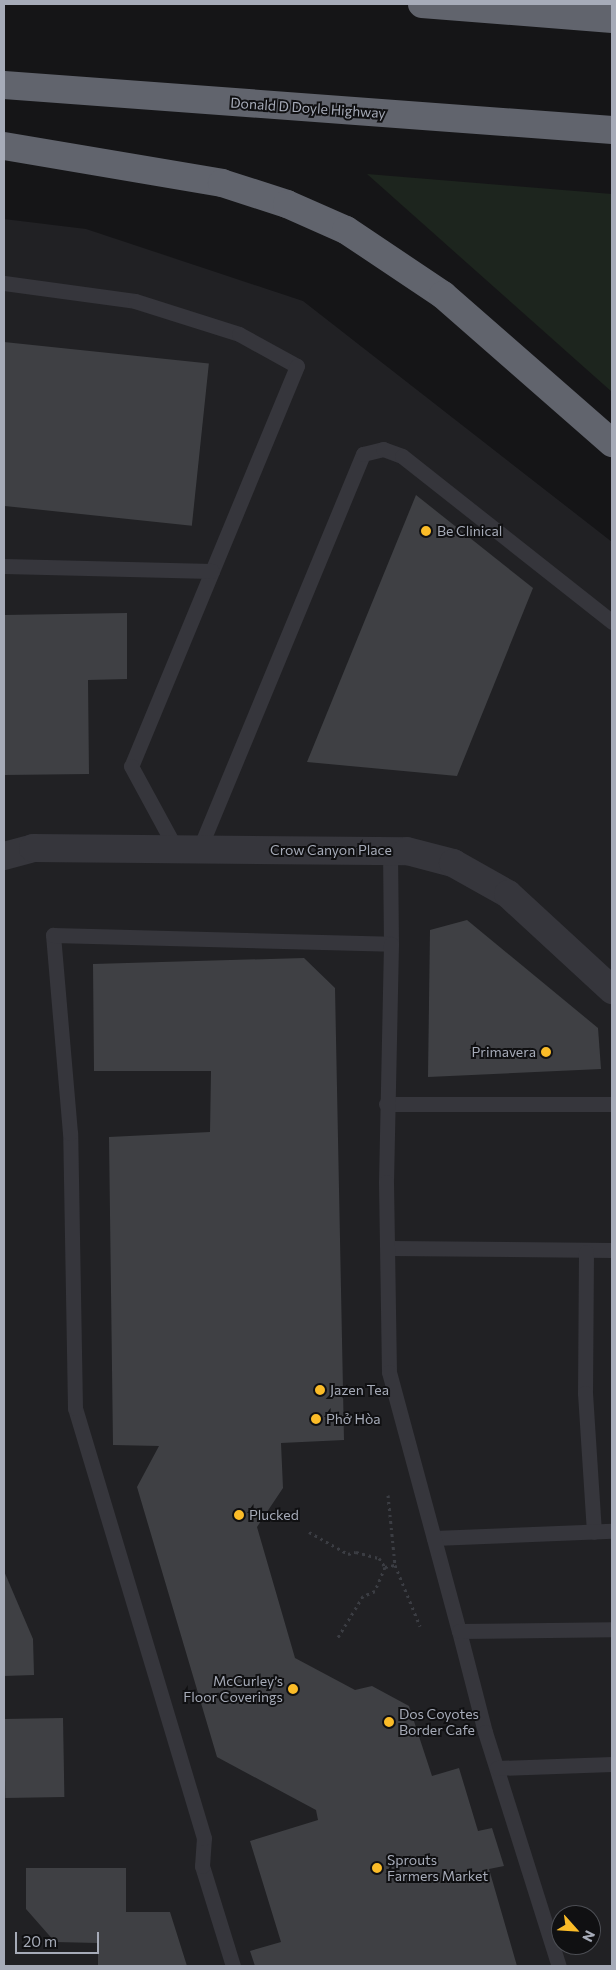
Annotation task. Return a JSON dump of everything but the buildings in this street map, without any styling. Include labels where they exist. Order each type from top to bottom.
[{"type":"highway","points":[[422,4],[473,6],[612,19]]},
{"type":"highway","name":"Donald D Doyle Highway","points":[[4,85],[612,130]]},
{"type":"highway","points":[[4,146],[222,183],[287,204],[346,230],[443,295],[612,444]]},
{"type":"street","name":"Crow Canyon Place","points":[[4,856],[32,848],[390,850],[453,863],[508,894],[612,990]]},
{"type":"lane","points":[[4,283],[135,301],[239,334],[297,366],[131,766],[188,850]]},
{"type":"lane","points":[[188,850],[363,454],[383,449],[402,456],[612,622]]},
{"type":"lane","points":[[4,566],[212,570]]},
{"type":"lane","points":[[390,850],[391,944],[386,1104],[390,1248],[389,1372],[497,1768],[559,1966]]},
{"type":"lane","points":[[232,1966],[202,1866],[204,1838],[75,1408],[70,1133],[53,936],[391,944]]},
{"type":"lane","points":[[386,1104],[612,1104]]},
{"type":"lane","points":[[390,1248],[586,1252],[612,1250]]},
{"type":"lane","points":[[586,1252],[585,1393],[594,1532]]},
{"type":"lane","points":[[434,1538],[612,1531]]},
{"type":"lane","points":[[459,1631],[612,1629]]},
{"type":"lane","points":[[497,1768],[612,1764]]},
{"type":"path","points":[[388,1495],[395,1565],[420,1626]]},
{"type":"path","points":[[309,1532],[348,1554],[356,1552],[379,1558],[385,1567]]},
{"type":"path","points":[[385,1567],[395,1565]]},
{"type":"path","points":[[337,1639],[363,1596],[375,1591],[385,1567]]},
{"type":"shaded area","points":[[367,174],[612,194],[612,392]]},
{"type":"shaded area","points":[[4,219],[86,229],[303,301],[612,542],[612,1966],[4,1966]]},
{"type":"place","name":"Be Clinical","points":[[426,531]]},
{"type":"place","name":"Primavera","points":[[546,1052]]},
{"type":"place","name":"Jazen Tea","points":[[320,1390]]},
{"type":"place","name":"Phở Hòa","points":[[316,1419]]},
{"type":"place","name":"Plucked","points":[[239,1515]]},
{"type":"place","name":"McCurley’s Floor Coverings","points":[[293,1689]]},
{"type":"place","name":"Dos Coyotes Border Cafe","points":[[389,1722]]},
{"type":"place","name":"Sprouts Farmers Market","points":[[377,1868]]}]
